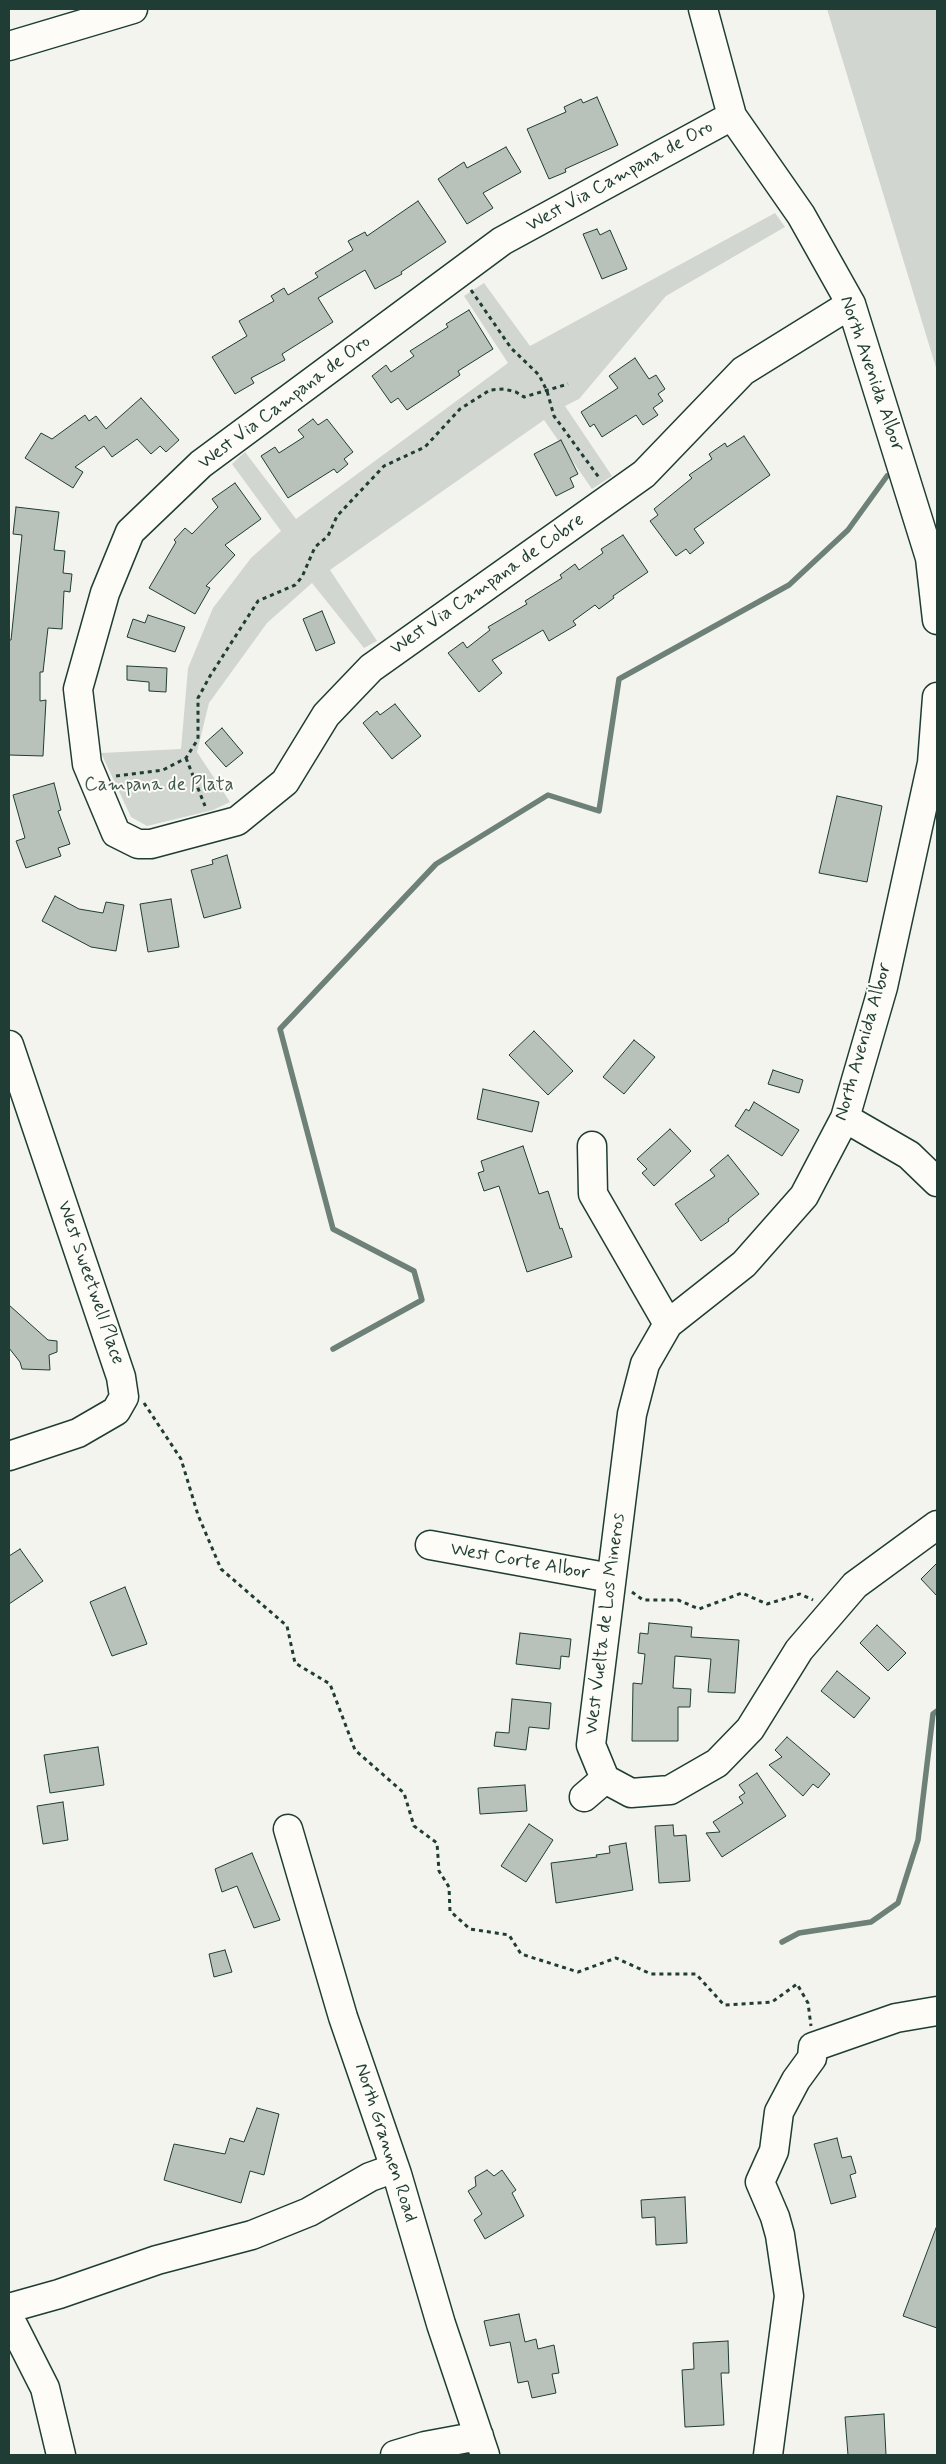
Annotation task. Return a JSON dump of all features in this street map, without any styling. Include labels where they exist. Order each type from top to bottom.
[{"type":"street","points":[[9,46],[133,9]]},
{"type":"street","name":"North Avenida Albor","points":[[703,9],[732,116],[801,215],[851,304],[930,558],[937,620]]},
{"type":"street","name":"West Via Campana de Oro","points":[[125,847],[116,833],[87,764],[78,689],[105,593],[130,532],[201,464],[502,241],[732,116]]},
{"type":"street","name":"West Via Campana de Cobre","points":[[125,847],[151,844],[236,822],[285,782],[326,715],[371,668],[644,474],[744,371],[851,304]]},
{"type":"street","name":"North Avenida Albor","points":[[668,1324],[744,1264],[804,1196],[845,1118],[883,987],[932,763],[937,697]]},
{"type":"street","name":"West Sweetwell Place","points":[[9,1045],[118,1368],[124,1397],[116,1411],[78,1432],[9,1456]]},
{"type":"street","points":[[845,1118],[909,1155],[937,1182]]},
{"type":"street","points":[[592,1146],[593,1194],[668,1324]]},
{"type":"street","name":"West Vuelta de Los Mineros","points":[[605,1778],[591,1745],[632,1414],[645,1364],[668,1324]]},
{"type":"street","points":[[584,1797],[605,1778],[631,1793],[670,1790],[717,1763],[750,1729],[799,1650],[855,1586],[937,1525]]},
{"type":"street","name":"West Corte Albor","points":[[430,1545],[611,1578]]},
{"type":"street","name":"North Grannen Road","points":[[288,1829],[343,2017],[395,2168],[441,2324],[482,2446]]},
{"type":"street","points":[[768,2455],[789,2296],[780,2235],[775,2217],[760,2182],[774,2151],[779,2112],[796,2080],[812,2058],[814,2047],[896,2018],[937,2011]]},
{"type":"street","points":[[9,2308],[59,2294],[157,2260],[252,2235],[309,2212],[370,2177],[395,2168]]},
{"type":"street","points":[[9,2318],[45,2388],[61,2455]]},
{"type":"street","points":[[395,2455],[425,2446],[482,2446]]},
{"type":"path","points":[[460,273],[511,348],[539,375],[547,391],[554,416],[589,460],[612,497]]},
{"type":"path","points":[[93,779],[162,770],[186,758],[198,739],[198,698],[258,601],[295,585],[302,576],[314,547],[328,536],[337,516],[384,466],[425,447],[460,409],[490,390],[504,389],[516,392],[524,397],[568,384]]},
{"type":"path","points":[[186,758],[213,828]]},
{"type":"path","points":[[123,1392],[146,1404],[181,1458],[198,1514],[221,1569],[287,1626],[295,1663],[330,1684],[355,1750],[404,1794],[414,1826],[437,1843],[439,1871],[449,1887],[450,1911],[470,1929],[509,1935],[521,1954],[578,1972],[616,1958],[651,1974],[696,1974],[724,2005],[772,2002],[797,1984],[808,2004],[814,2047]]},
{"type":"path","points":[[611,1578],[643,1600],[678,1600],[699,1609],[742,1594],[767,1604],[800,1594],[810,1598],[830,1615]]},
{"type":"green space","points":[[827,9],[937,9],[937,371]]},
{"type":"green space","name":"Campana de Plata","points":[[775,213],[785,227],[666,296],[579,399],[565,406],[612,476],[592,489],[544,420],[330,570],[377,641],[364,648],[312,583],[267,623],[209,703],[197,752],[230,802],[213,810],[147,826],[131,817],[101,753],[181,749],[188,668],[213,608],[251,558],[281,531],[232,464],[245,452],[296,519],[508,363],[464,296],[484,283],[530,346]]},
{"type":"building","points":[[597,97],[618,145],[565,169],[566,172],[549,179],[527,129],[566,112],[564,107],[581,99],[583,103]]},
{"type":"building","points":[[506,147],[521,172],[483,193],[493,208],[467,224],[438,179],[464,162],[467,168]]},
{"type":"building","points":[[418,201],[446,242],[401,272],[402,274],[375,289],[365,270],[318,298],[333,322],[282,354],[285,360],[251,378],[254,383],[235,394],[212,357],[247,336],[239,321],[274,301],[271,296],[284,288],[288,295],[318,277],[315,273],[353,250],[348,241],[365,232],[367,236]]},
{"type":"building","points":[[597,229],[600,235],[610,230],[627,269],[602,279],[583,234]]},
{"type":"building","points":[[469,310],[493,349],[458,371],[460,375],[407,410],[398,398],[391,403],[372,376],[386,365],[391,372],[414,356],[410,351],[448,327],[446,324]]},
{"type":"building","points":[[635,358],[649,379],[656,375],[665,389],[658,394],[663,401],[653,408],[658,415],[643,425],[636,415],[602,437],[594,424],[590,427],[581,412],[618,388],[609,376]]},
{"type":"building","points":[[141,398],[179,440],[166,452],[160,446],[151,454],[137,439],[112,457],[104,446],[75,467],[83,472],[73,488],[25,458],[41,433],[52,439],[85,415],[89,421],[96,416],[106,429]]},
{"type":"building","points":[[313,419],[318,425],[327,419],[353,452],[344,459],[348,464],[337,473],[334,469],[288,498],[261,456],[275,447],[279,453],[304,437],[298,430]]},
{"type":"building","points":[[744,436],[770,475],[694,529],[704,543],[690,554],[686,549],[676,556],[650,521],[658,515],[654,509],[692,478],[689,475],[712,459],[709,454],[725,443],[727,447]]},
{"type":"building","points":[[561,440],[578,474],[570,478],[574,487],[556,496],[534,454]]},
{"type":"building","points":[[235,483],[261,519],[225,545],[235,555],[206,586],[210,588],[195,614],[149,588],[176,542],[174,540],[185,528],[192,534],[218,507],[212,499]]},
{"type":"building","points":[[16,507],[59,512],[54,550],[65,551],[63,573],[72,574],[70,592],[64,591],[62,629],[48,628],[43,672],[40,672],[40,701],[46,700],[43,756],[9,755],[9,640],[11,640],[22,535],[13,534]]},
{"type":"building","points":[[623,535],[648,572],[613,596],[614,598],[599,609],[595,605],[573,621],[576,625],[549,641],[543,630],[492,660],[502,673],[479,692],[448,653],[463,642],[467,648],[490,630],[488,627],[527,604],[525,601],[562,578],[560,575],[575,564],[579,570],[603,553],[601,549]]},
{"type":"building","points":[[322,611],[335,643],[316,651],[303,619]]},
{"type":"building","points":[[148,615],[185,627],[175,652],[127,637],[133,619],[145,623]]},
{"type":"building","points":[[127,666],[167,668],[166,692],[149,691],[149,682],[127,680]]},
{"type":"building","points":[[395,704],[421,736],[392,759],[363,723],[377,711],[380,715]]},
{"type":"building","points":[[222,728],[243,753],[226,767],[205,743]]},
{"type":"building","points":[[54,783],[61,810],[58,811],[70,844],[58,848],[61,856],[26,868],[16,841],[25,838],[13,795]]},
{"type":"building","points":[[837,796],[882,806],[867,882],[819,873]]},
{"type":"building","points":[[227,855],[241,908],[204,918],[191,870],[213,864],[212,860]]},
{"type":"building","points":[[55,896],[79,909],[103,913],[106,902],[124,905],[116,951],[91,947],[42,921]]},
{"type":"building","points":[[171,899],[179,947],[148,952],[140,904]]},
{"type":"building","points":[[534,1031],[573,1071],[548,1095],[509,1055]]},
{"type":"building","points":[[634,1040],[655,1057],[624,1094],[603,1077]]},
{"type":"building","points":[[773,1070],[803,1080],[799,1093],[768,1084]]},
{"type":"building","points":[[483,1089],[539,1102],[532,1132],[477,1119]]},
{"type":"building","points":[[754,1102],[799,1130],[782,1156],[735,1126],[746,1109],[749,1111]]},
{"type":"building","points":[[670,1129],[691,1151],[654,1186],[642,1173],[647,1169],[637,1159]]},
{"type":"building","points":[[523,1146],[539,1194],[548,1191],[560,1229],[562,1228],[572,1257],[527,1272],[499,1186],[484,1191],[478,1173],[484,1171],[481,1161]]},
{"type":"building","points":[[728,1155],[759,1194],[728,1219],[729,1221],[701,1241],[675,1204],[715,1176],[710,1170]]},
{"type":"building","points":[[9,1305],[48,1340],[57,1341],[57,1352],[49,1355],[50,1370],[22,1369],[20,1362],[9,1348]]},
{"type":"building","points":[[20,1549],[43,1581],[9,1604],[9,1556]]},
{"type":"building","points":[[937,1563],[937,1596],[921,1579]]},
{"type":"building","points":[[125,1587],[147,1644],[112,1656],[90,1602]]},
{"type":"building","points":[[649,1623],[692,1627],[691,1637],[739,1640],[735,1693],[708,1692],[711,1659],[675,1656],[673,1688],[691,1689],[690,1707],[678,1707],[678,1741],[632,1741],[633,1683],[642,1684],[645,1654],[638,1653],[640,1633],[648,1634]]},
{"type":"building","points":[[877,1625],[906,1653],[888,1671],[860,1643]]},
{"type":"building","points":[[520,1633],[571,1639],[569,1657],[561,1656],[560,1669],[516,1664]]},
{"type":"building","points":[[837,1671],[870,1698],[854,1718],[821,1691]]},
{"type":"building","points":[[512,1699],[551,1703],[549,1729],[529,1727],[526,1750],[494,1746],[496,1732],[509,1733]]},
{"type":"building","points":[[787,1737],[830,1774],[818,1788],[813,1784],[803,1796],[769,1765],[782,1757],[775,1750]]},
{"type":"building","points":[[98,1747],[104,1785],[50,1793],[44,1755]]},
{"type":"building","points":[[757,1773],[786,1816],[722,1857],[706,1833],[720,1832],[713,1822],[743,1803],[739,1797],[745,1793],[739,1785]]},
{"type":"building","points":[[525,1785],[527,1811],[480,1814],[478,1788]]},
{"type":"building","points":[[63,1802],[68,1840],[43,1844],[37,1806]]},
{"type":"building","points":[[529,1824],[553,1840],[526,1882],[501,1866]]},
{"type":"building","points":[[673,1825],[674,1836],[686,1835],[690,1881],[659,1883],[655,1826]]},
{"type":"building","points":[[626,1843],[633,1890],[556,1903],[551,1863],[597,1857],[596,1855],[610,1853],[609,1846]]},
{"type":"building","points":[[252,1853],[280,1920],[254,1928],[237,1886],[222,1892],[215,1869]]},
{"type":"building","points":[[225,1950],[232,1972],[214,1977],[209,1954]]},
{"type":"building","points":[[257,2108],[279,2114],[264,2175],[250,2171],[241,2203],[164,2180],[174,2144],[225,2154],[230,2138],[244,2142]]},
{"type":"building","points":[[837,2138],[842,2158],[851,2156],[856,2173],[850,2175],[856,2197],[831,2204],[814,2144]]},
{"type":"building","points":[[487,2170],[494,2176],[502,2170],[516,2190],[512,2193],[524,2216],[485,2239],[474,2220],[482,2214],[468,2191],[476,2186],[475,2177]]},
{"type":"building","points":[[685,2197],[687,2243],[656,2245],[655,2217],[642,2218],[641,2200]]},
{"type":"building","points":[[937,2228],[937,2328],[903,2316]]},
{"type":"building","points":[[519,2314],[525,2342],[536,2339],[538,2349],[554,2345],[559,2373],[552,2374],[556,2393],[532,2398],[528,2381],[518,2383],[510,2342],[490,2346],[484,2321]]},
{"type":"building","points":[[728,2341],[729,2373],[721,2373],[724,2425],[685,2427],[682,2370],[694,2369],[693,2343]]},
{"type":"building","points":[[884,2414],[886,2455],[848,2455],[845,2417]]},
{"type":"waterway","points":[[333,1349],[422,1300],[414,1271],[333,1229],[280,1029],[436,864],[548,795],[599,811],[619,679],[789,585],[848,530],[887,476]]},
{"type":"waterway","points":[[782,1942],[799,1933],[871,1922],[898,1903],[918,1840],[933,1714],[937,1711]]}]
